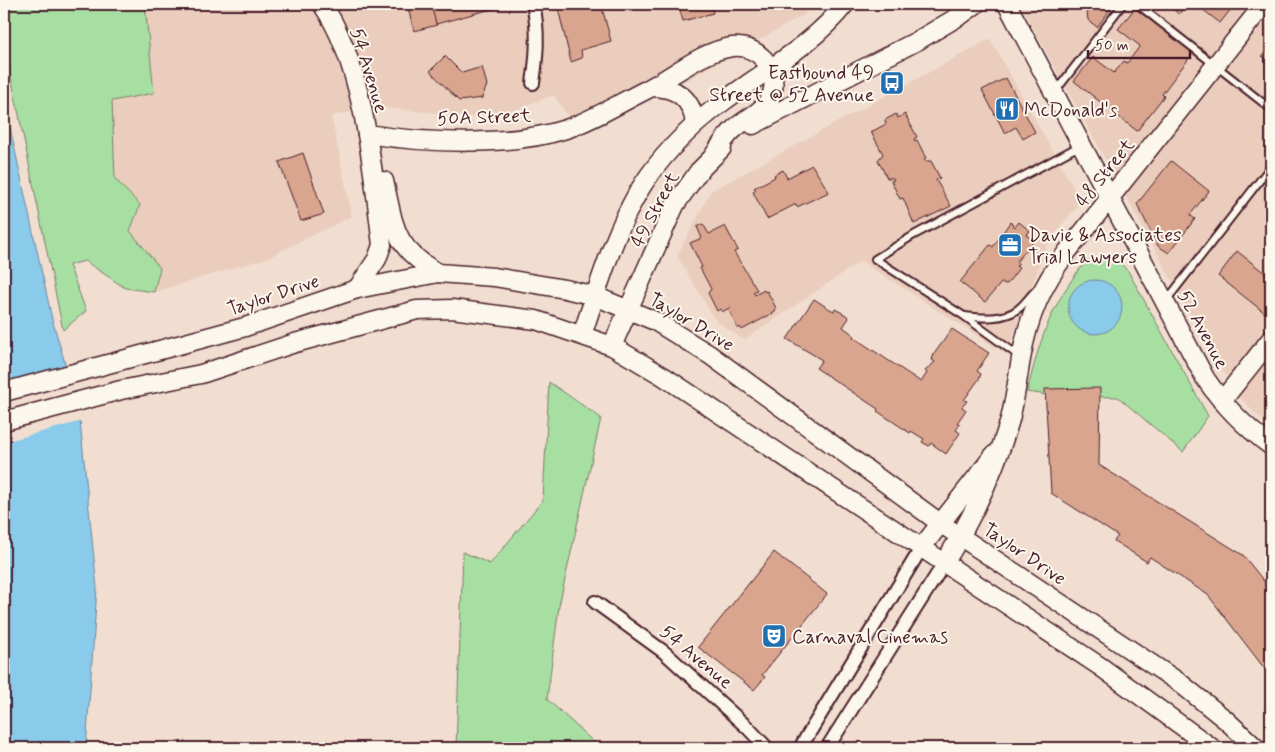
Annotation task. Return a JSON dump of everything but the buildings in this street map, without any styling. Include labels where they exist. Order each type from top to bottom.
[{"type":"main road","name":"54 Avenue","points":[[322,4],[331,19],[347,56],[369,143]]},
{"type":"main road","points":[[582,335],[612,248],[647,178],[664,156],[695,124],[816,34],[845,4]]},
{"type":"main road","name":"49 Street","points":[[612,346],[675,204],[686,187],[714,155],[759,122],[917,42],[962,16],[976,4]]},
{"type":"main road","name":"52 Avenue","points":[[1007,4],[1205,378],[1222,401],[1248,428],[1271,446]]},
{"type":"main road","name":"48 Street","points":[[945,562],[961,536],[992,474],[1014,403],[1021,357],[1030,320],[1044,285],[1264,4]]},
{"type":"main road","name":"50A Street","points":[[369,143],[396,139],[492,141],[531,137],[578,124],[652,87],[668,76],[730,47],[742,46],[753,50],[764,59],[771,69]]},
{"type":"main road","points":[[714,155],[732,131],[768,102],[773,89],[771,69]]},
{"type":"main road","points":[[652,87],[667,87],[683,96],[694,113],[695,124]]},
{"type":"main road","points":[[369,143],[380,166],[395,229],[400,240],[409,254],[438,273]]},
{"type":"main road","points":[[357,290],[377,259],[382,245],[369,143]]},
{"type":"main road","name":"Taylor Drive","points":[[4,392],[245,327],[357,290],[438,273],[494,277],[565,288],[595,296],[655,321],[710,355],[940,522],[1180,683],[1257,747]]},
{"type":"main road","points":[[4,421],[121,390],[201,374],[295,343],[417,310],[452,309],[536,320],[612,346],[663,376],[1101,667],[1200,742],[1212,748]]},
{"type":"main road","points":[[1222,401],[1271,339]]},
{"type":"main road","name":"48 Street","points":[[922,547],[1002,445]]},
{"type":"street","points":[[533,4],[537,29],[537,53],[533,84]]},
{"type":"street","points":[[800,748],[922,547]]},
{"type":"street","points":[[827,748],[945,562]]},
{"type":"street","name":"54 Avenue","points":[[595,602],[664,652],[748,728],[767,748]]},
{"type":"lane","points":[[1055,92],[1123,4]]},
{"type":"lane","points":[[1137,4],[1271,109]]},
{"type":"lane","points":[[1021,357],[964,316],[875,259],[914,235],[1082,144]]},
{"type":"lane","points":[[1165,302],[1271,166]]},
{"type":"lane","points":[[964,316],[990,318],[1010,313],[1020,307],[1031,294],[1044,285]]},
{"type":"shaded area","points":[[145,4],[814,4],[804,15],[663,93],[579,133],[554,95],[490,119],[377,107],[331,116],[352,216],[267,258],[154,292],[160,268],[130,231],[140,205],[115,179],[112,100],[154,93]]},
{"type":"shaded area","points":[[1020,4],[1271,4],[1271,428],[1243,401],[1217,362]]},
{"type":"shaded area","points":[[990,39],[1081,201],[1049,241],[1006,354],[861,261],[744,340],[716,321],[677,256],[711,191]]},
{"type":"green space","points":[[4,4],[145,4],[154,93],[112,101],[115,179],[140,205],[130,231],[160,268],[154,292],[125,288],[85,261],[69,265],[86,311],[63,330],[4,42]]},
{"type":"green space","points":[[1100,256],[1116,259],[1128,271],[1208,416],[1183,452],[1118,397],[1055,396],[1027,392],[1043,336],[1054,310],[1072,279],[1082,267],[1090,260]]},
{"type":"green space","points":[[549,382],[601,418],[559,606],[547,699],[600,748],[456,748],[463,552],[490,564],[543,500]]},
{"type":"water","points":[[4,100],[52,319],[79,411],[97,588],[86,748],[4,748]]},
{"type":"water","points":[[1090,280],[1100,280],[1110,284],[1118,292],[1122,307],[1118,322],[1110,330],[1100,334],[1090,334],[1080,330],[1072,322],[1068,312],[1068,302],[1072,292],[1080,284]]},
{"type":"pier","points":[[68,366],[82,421],[4,442],[4,383]]},
{"type":"place","name":"Eastbound 49 Street @ 52 Avenue","points":[[892,83]]},
{"type":"place","name":"McDonald's","points":[[1007,109]]},
{"type":"place","name":"Davie & Associates Trial Lawyers","points":[[1010,245]]},
{"type":"place","name":"Carnaval Cinemas","points":[[774,636]]}]
